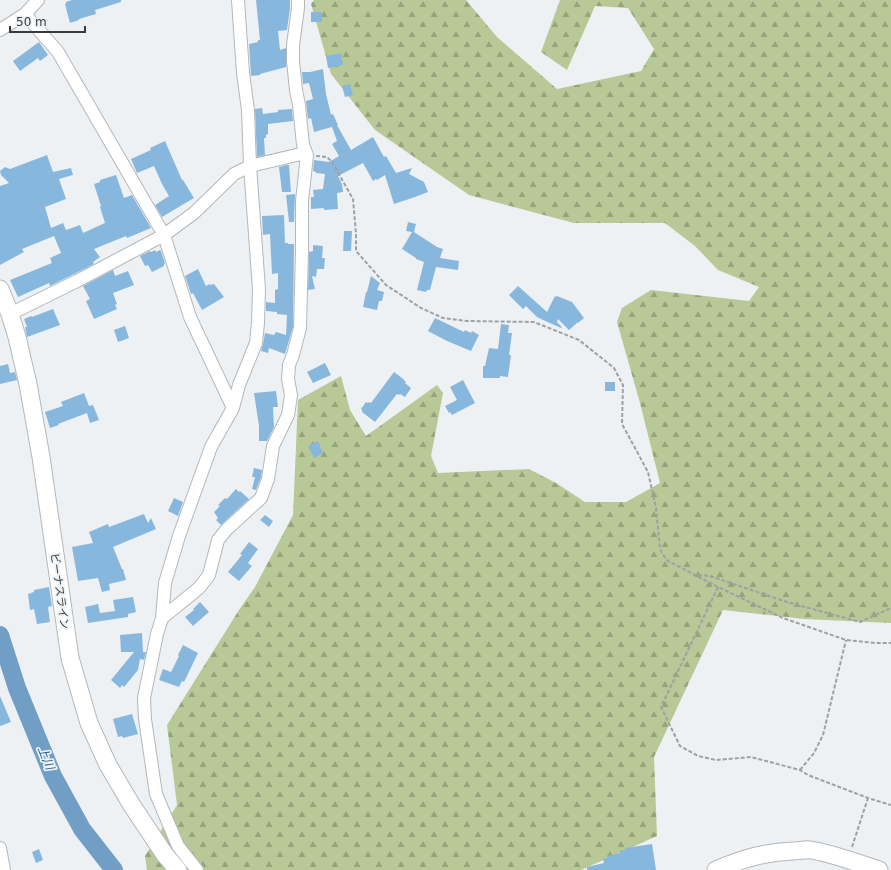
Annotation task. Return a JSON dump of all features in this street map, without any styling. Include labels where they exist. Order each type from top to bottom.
[{"type":"main road","name":"ビーナスライン","points":[[0,289],[17,337],[28,384],[41,457],[70,658],[89,723],[108,765],[165,855],[178,870]]},
{"type":"main road","points":[[716,870],[761,854],[810,850],[879,870]]},
{"type":"street","points":[[0,30],[25,14],[38,0]]},
{"type":"street","points":[[197,870],[178,846],[156,794],[145,719],[144,698],[157,634],[162,618],[165,583],[179,536],[211,447],[233,408],[239,385],[256,343],[260,289],[250,166],[248,110],[243,73],[238,0]]},
{"type":"street","points":[[162,618],[203,584],[209,575],[218,540],[227,529],[261,498],[268,479],[273,446],[288,415],[291,395],[288,379],[289,365],[294,354],[300,328],[302,201],[306,154],[303,145],[293,61],[293,45],[298,0]]},
{"type":"street","points":[[25,14],[58,52],[164,235],[190,317],[233,408]]},
{"type":"street","points":[[10,314],[77,281],[164,235],[194,213],[234,174],[250,166],[306,154]]},
{"type":"street","points":[[0,848],[4,870]]},
{"type":"path","points":[[306,154],[327,157],[332,162],[353,199],[356,251],[386,285],[421,308],[443,318],[467,321],[534,322],[579,340],[614,368],[622,385],[622,424],[648,472],[656,508],[660,549],[668,561],[783,618],[846,640],[891,643]]},
{"type":"path","points":[[697,575],[710,576],[786,602],[860,622],[891,608]]},
{"type":"path","points":[[718,587],[661,707],[680,746],[698,756],[716,760],[751,757],[800,770],[808,775],[868,798],[891,805]]},
{"type":"path","points":[[800,770],[814,753],[823,736],[846,640]]},
{"type":"path","points":[[848,860],[868,798]]},
{"type":"green space","points":[[314,0],[466,0],[497,37],[557,89],[641,71],[654,49],[628,8],[595,6],[567,70],[541,52],[560,0],[891,0],[891,623],[804,619],[723,610],[654,757],[657,836],[581,870],[147,870],[145,856],[177,805],[167,725],[255,587],[293,515],[298,400],[341,376],[350,410],[366,436],[437,385],[443,393],[431,456],[438,473],[529,469],[556,483],[585,502],[626,502],[660,483],[640,403],[617,322],[622,308],[651,290],[749,301],[759,287],[718,270],[695,246],[665,223],[574,223],[469,195],[375,130],[331,74],[311,4]]},
{"type":"building","points":[[72,0],[121,0],[121,2],[95,10],[96,14],[70,23],[65,4],[66,2]]},
{"type":"building","points":[[256,0],[290,0],[290,8],[287,30],[278,31],[280,50],[286,48],[286,67],[260,75],[251,76],[249,44],[260,40]]},
{"type":"building","points":[[311,12],[322,12],[322,22],[311,22]]},
{"type":"building","points":[[39,42],[48,55],[40,61],[38,58],[20,71],[13,61]]},
{"type":"building","points":[[341,53],[343,65],[328,68],[326,56]]},
{"type":"building","points":[[323,69],[326,94],[331,115],[333,114],[337,125],[351,150],[373,137],[384,157],[386,156],[396,173],[412,168],[409,174],[424,182],[428,192],[394,204],[385,175],[373,181],[363,163],[338,176],[342,184],[343,192],[337,193],[338,209],[311,209],[311,197],[314,197],[313,190],[323,189],[325,174],[316,173],[313,171],[314,160],[329,162],[339,156],[332,144],[337,141],[332,127],[314,132],[311,118],[308,119],[306,101],[313,99],[309,83],[303,84],[302,72]]},
{"type":"building","points":[[350,84],[353,95],[345,97],[342,86]]},
{"type":"building","points":[[262,108],[263,114],[278,112],[278,110],[292,109],[293,121],[268,124],[268,134],[266,135],[266,138],[264,138],[265,155],[257,157],[255,109]]},
{"type":"building","points":[[165,141],[182,180],[194,198],[162,217],[155,205],[169,196],[154,166],[137,173],[131,159],[151,150],[150,148]]},
{"type":"building","points":[[47,155],[53,172],[71,168],[73,175],[59,179],[66,199],[45,207],[51,228],[63,223],[66,230],[80,225],[83,233],[105,223],[94,184],[100,182],[100,180],[116,175],[124,198],[132,195],[151,228],[94,249],[100,257],[93,262],[94,264],[50,286],[49,283],[18,297],[10,280],[52,263],[50,258],[61,253],[54,236],[22,249],[24,252],[0,265],[0,186],[9,183],[1,175],[0,171],[5,167],[10,169]]},
{"type":"building","points":[[289,165],[291,192],[282,192],[279,167]]},
{"type":"building","points":[[295,194],[294,222],[289,222],[286,195]]},
{"type":"building","points":[[284,215],[285,243],[294,244],[293,327],[285,354],[269,348],[268,353],[261,351],[265,333],[274,335],[276,332],[286,335],[287,315],[266,311],[266,302],[275,303],[275,290],[278,289],[278,273],[272,274],[270,234],[263,235],[262,216]]},
{"type":"building","points":[[408,222],[416,224],[414,232],[437,247],[443,249],[440,258],[459,261],[458,270],[436,267],[430,290],[427,290],[426,292],[417,290],[424,262],[416,259],[402,249],[412,232],[406,231]]},
{"type":"building","points":[[344,231],[352,231],[351,251],[343,251]]},
{"type":"building","points":[[313,245],[323,246],[322,258],[325,258],[324,269],[317,269],[316,277],[312,276],[315,289],[308,290],[309,252],[313,251]]},
{"type":"building","points":[[155,250],[156,252],[161,251],[165,263],[164,266],[152,272],[148,265],[145,266],[140,256]]},
{"type":"building","points":[[198,269],[206,286],[214,284],[224,297],[202,310],[193,293],[191,294],[185,276]]},
{"type":"building","points":[[113,270],[115,276],[128,271],[134,285],[113,293],[117,304],[115,305],[117,309],[94,319],[86,301],[90,299],[83,286]]},
{"type":"building","points":[[371,276],[380,283],[377,290],[384,292],[382,301],[379,301],[377,310],[363,307]]},
{"type":"building","points":[[518,286],[547,312],[555,296],[557,296],[572,302],[584,318],[569,330],[558,319],[557,322],[562,327],[561,328],[543,320],[537,317],[526,306],[523,309],[509,295]]},
{"type":"building","points":[[53,309],[60,325],[27,337],[25,327],[27,327],[24,319]]},
{"type":"building","points":[[435,318],[464,332],[465,330],[471,333],[472,331],[479,335],[471,351],[428,331]]},
{"type":"building","points":[[501,324],[509,325],[508,333],[512,333],[508,377],[500,376],[500,378],[483,378],[483,366],[485,366],[489,348],[498,349]]},
{"type":"building","points":[[125,326],[129,338],[118,342],[114,330]]},
{"type":"building","points":[[325,363],[331,375],[313,383],[307,372]]},
{"type":"building","points":[[8,364],[10,373],[15,372],[17,380],[0,384],[0,366]]},
{"type":"building","points":[[394,372],[411,388],[405,397],[397,394],[375,422],[362,412],[361,409],[366,402],[371,403]]},
{"type":"building","points":[[463,380],[475,403],[452,415],[445,406],[457,400],[450,387]]},
{"type":"building","points":[[605,382],[615,382],[615,391],[605,391]]},
{"type":"building","points":[[276,391],[278,407],[273,407],[274,427],[267,441],[259,441],[259,426],[254,393]]},
{"type":"building","points":[[84,393],[89,406],[93,405],[99,420],[90,423],[87,413],[50,428],[45,412],[63,406],[61,402]]},
{"type":"building","points":[[318,441],[323,453],[314,458],[308,446]]},
{"type":"building","points":[[254,468],[262,470],[256,490],[252,489],[255,477],[252,477]]},
{"type":"building","points":[[236,489],[249,499],[221,525],[216,520],[218,518],[214,512],[220,506],[218,505],[225,498],[227,499]]},
{"type":"building","points":[[174,498],[183,502],[178,516],[168,511]]},
{"type":"building","points":[[144,514],[148,523],[151,518],[156,529],[113,547],[123,569],[126,580],[109,584],[110,590],[102,592],[98,578],[78,581],[72,547],[93,543],[89,532],[108,524],[109,527]]},
{"type":"building","points":[[265,515],[273,521],[269,527],[260,520]]},
{"type":"building","points":[[249,542],[258,549],[248,563],[252,566],[239,581],[228,572],[242,555],[240,554]]},
{"type":"building","points":[[49,587],[52,606],[48,607],[50,622],[37,624],[34,609],[30,610],[28,594],[34,592],[34,590]]},
{"type":"building","points":[[133,597],[136,612],[128,614],[128,617],[88,623],[85,607],[98,604],[100,613],[115,611],[113,600]]},
{"type":"building","points":[[200,602],[209,612],[193,626],[185,617],[194,610],[193,609]]},
{"type":"building","points":[[142,633],[143,652],[146,652],[144,660],[140,659],[138,670],[124,687],[122,685],[120,688],[111,680],[134,652],[121,652],[120,635]]},
{"type":"building","points":[[183,645],[198,653],[184,682],[182,681],[179,687],[159,680],[163,669],[171,672]]},
{"type":"building","points":[[0,696],[11,722],[0,726]]},
{"type":"building","points":[[132,714],[138,734],[123,738],[122,736],[118,737],[113,719]]},
{"type":"building","points":[[652,844],[656,870],[587,870],[587,867],[604,863],[603,859],[607,858],[607,856],[620,853],[620,851],[625,850],[625,848]]},
{"type":"building","points":[[39,849],[43,860],[36,863],[32,852]]},
{"type":"waterway","name":"上川","points":[[0,635],[17,688],[53,776],[82,829],[114,870]]}]
